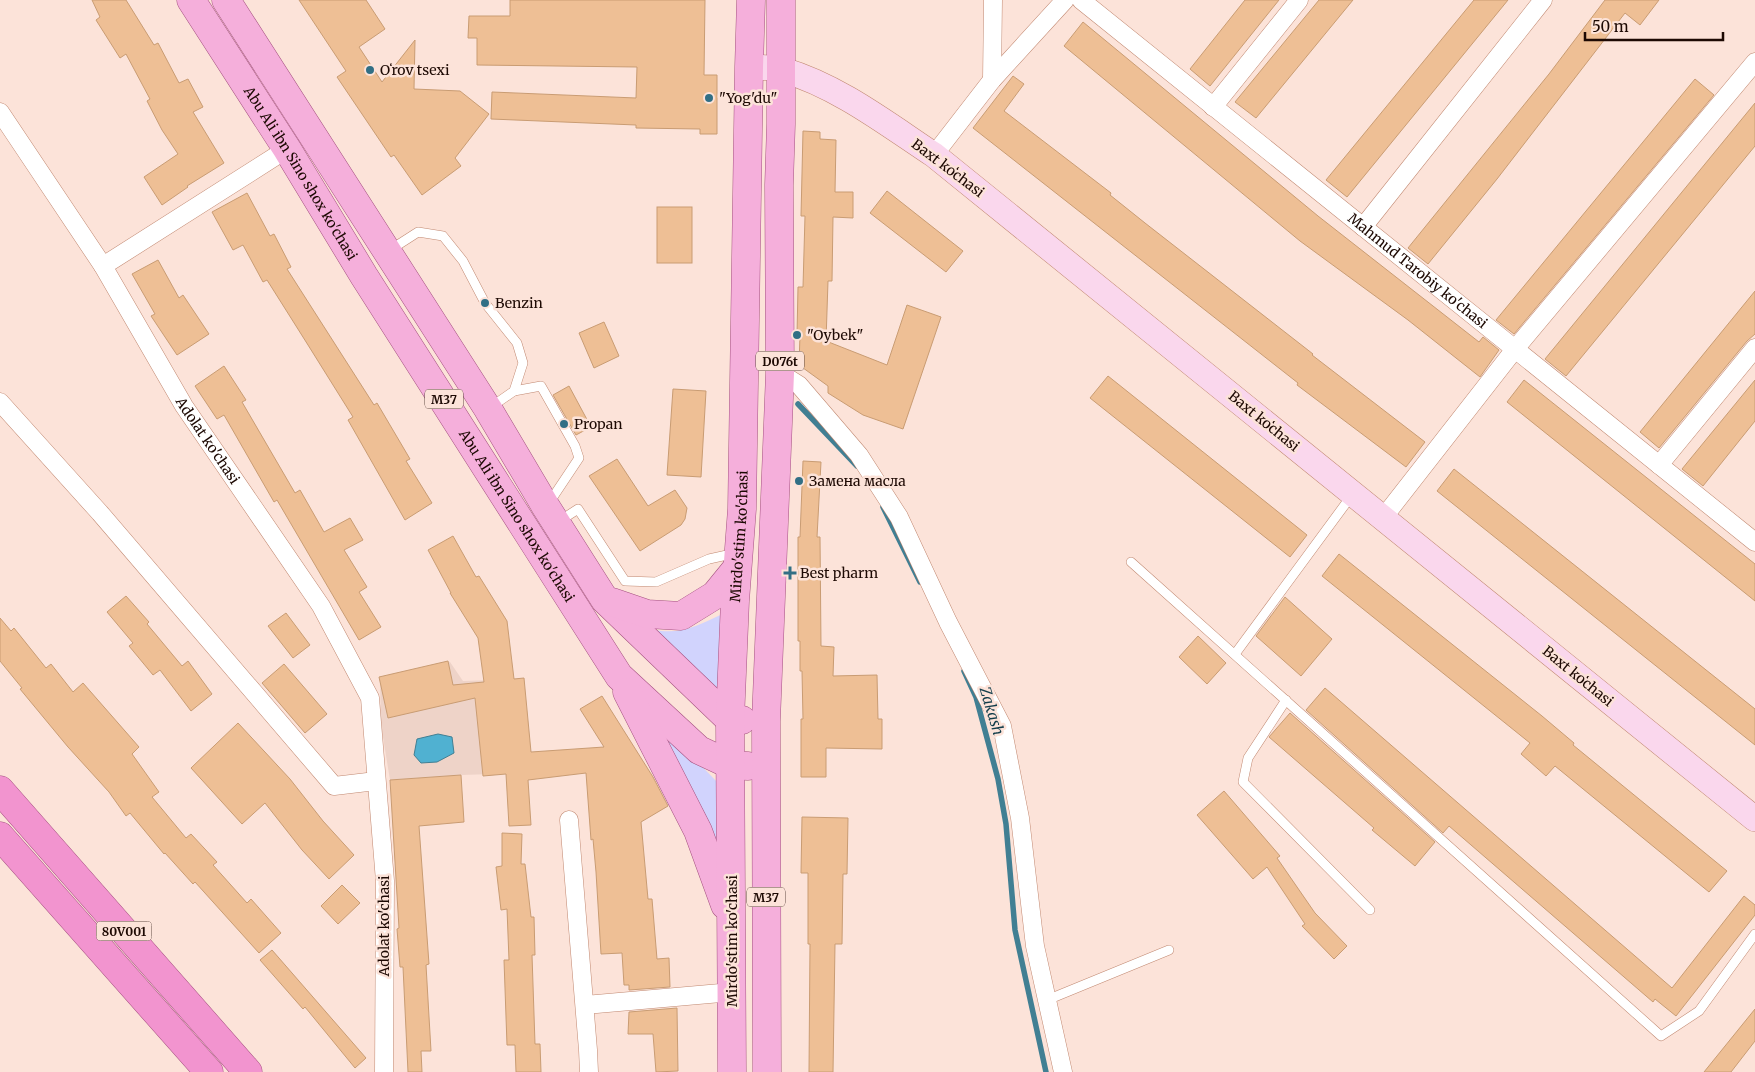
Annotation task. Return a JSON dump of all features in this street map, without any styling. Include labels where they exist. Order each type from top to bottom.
[{"type":"highway","name":"80V001","points":[[0,790],[248,1072]]},
{"type":"highway","name":"80V001","points":[[0,836],[209,1072]]},
{"type":"highway","points":[[134,988],[159,972]]},
{"type":"main road","name":"Abu Ali ibn Sino shox ko'chasi","points":[[191,0],[619,676],[699,750],[732,765],[766,767]]},
{"type":"main road","name":"Abu Ali ibn Sino shox ko'chasi","points":[[226,0],[488,409],[551,515],[605,600],[730,720]]},
{"type":"main road","name":"Mirdo'stim ko'chasi","points":[[732,1072],[732,765],[730,720],[742,510],[751,0]]},
{"type":"main road","name":"D076t","points":[[766,721],[780,373],[779,185],[781,0]]},
{"type":"main road","name":"Baxt koʻchasi","points":[[749,67],[781,70],[814,81],[934,155],[1755,819]]},
{"type":"main road","points":[[605,600],[647,614],[681,616],[716,595],[738,560]]},
{"type":"main road","name":"M37","points":[[619,676],[698,831],[732,924]]},
{"type":"main road","points":[[730,720],[766,721]]},
{"type":"main road","name":"M37","points":[[766,721],[767,1072]]},
{"type":"street","points":[[992,80],[993,0]]},
{"type":"street","points":[[934,155],[992,80],[1065,0]]},
{"type":"street","name":"Mahmud Tarobiy ko'chasi","points":[[1080,0],[1755,542]]},
{"type":"street","points":[[1213,107],[1300,0]]},
{"type":"street","points":[[1363,227],[1543,0]]},
{"type":"street","points":[[1383,518],[1516,350],[1755,62]]},
{"type":"street","name":"Adolat ko'chasi","points":[[0,112],[103,266],[184,406],[321,606],[370,698],[385,881],[384,1072]]},
{"type":"street","points":[[103,266],[287,149]]},
{"type":"street","points":[[1659,465],[1755,348]]},
{"type":"street","points":[[780,373],[798,384],[859,455],[899,517],[948,622],[1002,726],[1020,818],[1034,946],[1063,1072]]},
{"type":"street","points":[[0,402],[100,513],[334,786],[376,781]]},
{"type":"street","points":[[569,820],[589,1072]]},
{"type":"street","points":[[585,1005],[732,992]]},
{"type":"lane","points":[[387,252],[418,232],[443,236],[464,261],[485,302],[517,343],[523,363],[514,392]]},
{"type":"lane","points":[[488,409],[514,392],[542,386],[576,446],[579,458],[551,515]]},
{"type":"lane","points":[[1235,654],[1353,494]]},
{"type":"lane","points":[[551,515],[578,509],[625,581],[656,582],[708,558],[738,560]]},
{"type":"lane","points":[[1131,562],[1661,1036],[1699,1011],[1755,934]]},
{"type":"lane","points":[[1286,700],[1248,758],[1243,782],[1370,910]]},
{"type":"lane","points":[[1047,1000],[1169,950]]},
{"type":"shaded area","points":[[725,613],[717,693],[653,630],[682,630],[699,625]]},
{"type":"shaded area","points":[[450,662],[463,681],[522,679],[529,773],[390,780],[381,725],[380,678]]},
{"type":"shaded area","points":[[647,710],[720,785],[717,847]]},
{"type":"shaded area","points":[[438,734],[452,737],[454,753],[437,762],[421,763],[414,755],[417,739]]},
{"type":"building","points":[[92,0],[126,0],[154,45],[158,43],[179,83],[188,79],[203,107],[193,112],[224,163],[187,186],[162,205],[144,177],[178,154],[162,130],[147,101],[150,99],[126,54],[120,58],[96,20],[100,17]]},
{"type":"building","points":[[299,0],[366,0],[385,29],[359,47],[382,82],[415,40],[414,89],[460,91],[489,114],[455,158],[461,166],[422,195],[394,155],[391,157],[337,77],[346,71]]},
{"type":"building","points":[[510,0],[705,0],[704,75],[717,75],[717,134],[700,134],[700,129],[636,128],[636,125],[491,119],[492,92],[636,98],[637,67],[477,65],[477,38],[468,38],[469,16],[510,16]]},
{"type":"building","points":[[1245,0],[1279,0],[1210,86],[1190,69]]},
{"type":"building","points":[[1319,0],[1353,0],[1256,118],[1235,102]]},
{"type":"building","points":[[1474,0],[1508,0],[1347,197],[1326,180]]},
{"type":"building","points":[[1605,0],[1659,0],[1640,25],[1625,13],[1497,179],[1428,264],[1408,248],[1549,74]]},
{"type":"building","points":[[1083,22],[1318,216],[1479,342],[1483,337],[1499,350],[1480,377],[1408,320],[1300,241],[1064,46]]},
{"type":"building","points":[[1013,76],[1024,84],[1004,111],[1111,193],[1110,195],[1145,223],[1425,442],[1406,467],[1297,385],[1298,383],[973,128]]},
{"type":"building","points":[[1695,79],[1714,95],[1514,334],[1496,320]]},
{"type":"building","points":[[1755,103],[1755,146],[1566,376],[1545,359]]},
{"type":"building","points":[[803,131],[820,132],[820,139],[836,140],[835,192],[853,192],[853,218],[833,217],[832,281],[828,281],[826,341],[887,365],[907,305],[941,317],[903,429],[863,415],[828,393],[828,386],[799,365],[800,335],[797,335],[798,287],[803,287],[805,216],[801,216]]},
{"type":"building","points":[[887,191],[963,251],[946,272],[870,213]]},
{"type":"building","points":[[247,193],[270,236],[274,234],[291,267],[287,269],[374,405],[377,403],[410,459],[406,461],[432,503],[405,520],[348,420],[353,417],[308,345],[267,280],[263,282],[243,245],[233,250],[212,212]]},
{"type":"building","points":[[657,207],[692,207],[692,263],[657,263]]},
{"type":"building","points":[[158,260],[179,298],[183,295],[209,334],[177,355],[151,316],[155,314],[132,274]]},
{"type":"building","points":[[1755,291],[1755,334],[1747,341],[1659,448],[1640,432]]},
{"type":"building","points":[[604,322],[619,356],[594,368],[579,333]]},
{"type":"building","points":[[224,366],[246,400],[242,402],[295,493],[300,490],[324,532],[350,518],[363,540],[344,550],[367,587],[359,592],[381,627],[359,640],[277,500],[274,502],[224,415],[217,419],[195,386]]},
{"type":"building","points":[[1108,376],[1307,535],[1290,557],[1090,398]]},
{"type":"building","points":[[1524,380],[1755,564],[1755,601],[1507,402]]},
{"type":"building","points":[[1755,380],[1755,421],[1703,486],[1682,469]]},
{"type":"building","points":[[569,386],[591,427],[576,435],[553,395]]},
{"type":"building","points":[[673,389],[706,391],[701,477],[667,475]]},
{"type":"building","points":[[617,459],[648,506],[675,490],[687,508],[685,519],[681,525],[640,551],[589,476]]},
{"type":"building","points":[[803,461],[821,462],[817,537],[820,537],[821,646],[834,647],[833,676],[877,675],[878,719],[882,719],[882,749],[826,748],[826,777],[801,777],[801,719],[803,719],[802,671],[800,671],[800,641],[798,641],[798,537],[800,537]]},
{"type":"building","points":[[1454,469],[1755,709],[1755,745],[1437,491]]},
{"type":"building","points":[[453,536],[476,577],[479,576],[507,621],[514,679],[524,678],[531,752],[604,747],[580,709],[602,696],[653,777],[668,806],[641,822],[648,899],[652,899],[657,959],[669,958],[670,987],[629,990],[629,985],[624,985],[622,953],[601,954],[596,872],[593,839],[591,840],[586,773],[528,780],[531,825],[509,826],[506,774],[483,776],[475,698],[388,718],[379,677],[448,661],[453,685],[484,682],[478,638],[450,593],[428,550]]},
{"type":"building","points":[[1339,554],[1542,716],[1574,743],[1573,745],[1727,871],[1709,892],[1555,766],[1546,776],[1521,754],[1530,743],[1322,576]]},
{"type":"building","points":[[126,596],[149,622],[147,624],[182,666],[188,661],[212,694],[191,711],[160,670],[153,675],[129,646],[133,643],[107,612]]},
{"type":"building","points":[[1285,597],[1332,639],[1301,676],[1256,636]]},
{"type":"building","points":[[286,613],[310,645],[293,658],[268,626]]},
{"type":"building","points":[[0,618],[11,631],[14,628],[46,668],[51,664],[73,692],[83,683],[139,747],[132,754],[159,792],[152,797],[186,838],[191,834],[217,862],[213,865],[247,903],[251,899],[281,933],[259,953],[195,882],[193,884],[164,854],[130,813],[126,816],[109,792],[68,747],[20,689],[22,688],[0,661]]},
{"type":"building","points":[[1198,636],[1226,663],[1207,684],[1179,657]]},
{"type":"building","points":[[284,664],[327,714],[305,733],[262,683]]},
{"type":"building","points":[[1325,688],[1672,988],[1744,896],[1755,905],[1755,915],[1676,1016],[1655,999],[1653,1002],[1449,826],[1443,833],[1306,710]]},
{"type":"building","points":[[1290,713],[1435,842],[1415,866],[1269,737]]},
{"type":"building","points":[[238,723],[290,779],[323,821],[354,855],[329,879],[302,850],[265,803],[242,824],[191,768]]},
{"type":"building","points":[[461,775],[464,822],[419,826],[429,964],[426,965],[431,1051],[421,1051],[422,1072],[408,1072],[403,967],[400,967],[397,929],[399,928],[390,780]]},
{"type":"building","points":[[1224,791],[1280,856],[1277,858],[1315,913],[1347,946],[1334,959],[1302,926],[1305,924],[1267,867],[1253,879],[1197,815]]},
{"type":"building","points":[[802,817],[848,818],[847,874],[843,874],[842,944],[835,944],[833,1072],[809,1072],[810,944],[808,944],[808,873],[801,873]]},
{"type":"building","points":[[502,833],[522,834],[521,864],[525,864],[531,917],[534,917],[535,955],[532,955],[535,1044],[540,1044],[541,1072],[516,1072],[515,1045],[507,1045],[504,960],[509,960],[507,909],[501,910],[496,867],[502,866]]},
{"type":"building","points":[[342,885],[360,903],[338,924],[321,906]]},
{"type":"building","points":[[272,950],[366,1058],[355,1068],[305,1007],[303,1009],[260,960]]},
{"type":"building","points":[[677,1008],[678,1071],[656,1072],[653,1034],[628,1034],[629,1012]]},
{"type":"building","points":[[1755,1009],[1755,1041],[1731,1072],[1704,1072]]},
{"type":"waterway","name":"Zakash","points":[[798,404],[857,466]]},
{"type":"waterway","name":"Zakash","points":[[883,507],[920,582]]},
{"type":"waterway","name":"Zakash","points":[[964,671],[976,697],[998,779],[1006,824],[1015,930],[1046,1072]]},
{"type":"place","name":"Oʻrov tsexi","points":[[370,70]]},
{"type":"place","name":"\"Yog'du\"","points":[[709,98]]},
{"type":"place","name":"Benzin","points":[[485,303]]},
{"type":"place","name":"\"Oybek\"","points":[[797,335]]},
{"type":"place","name":"Propan","points":[[564,424]]},
{"type":"place","name":"Замена масла","points":[[799,481]]},
{"type":"place","name":"Best pharm","points":[[790,573]]}]
